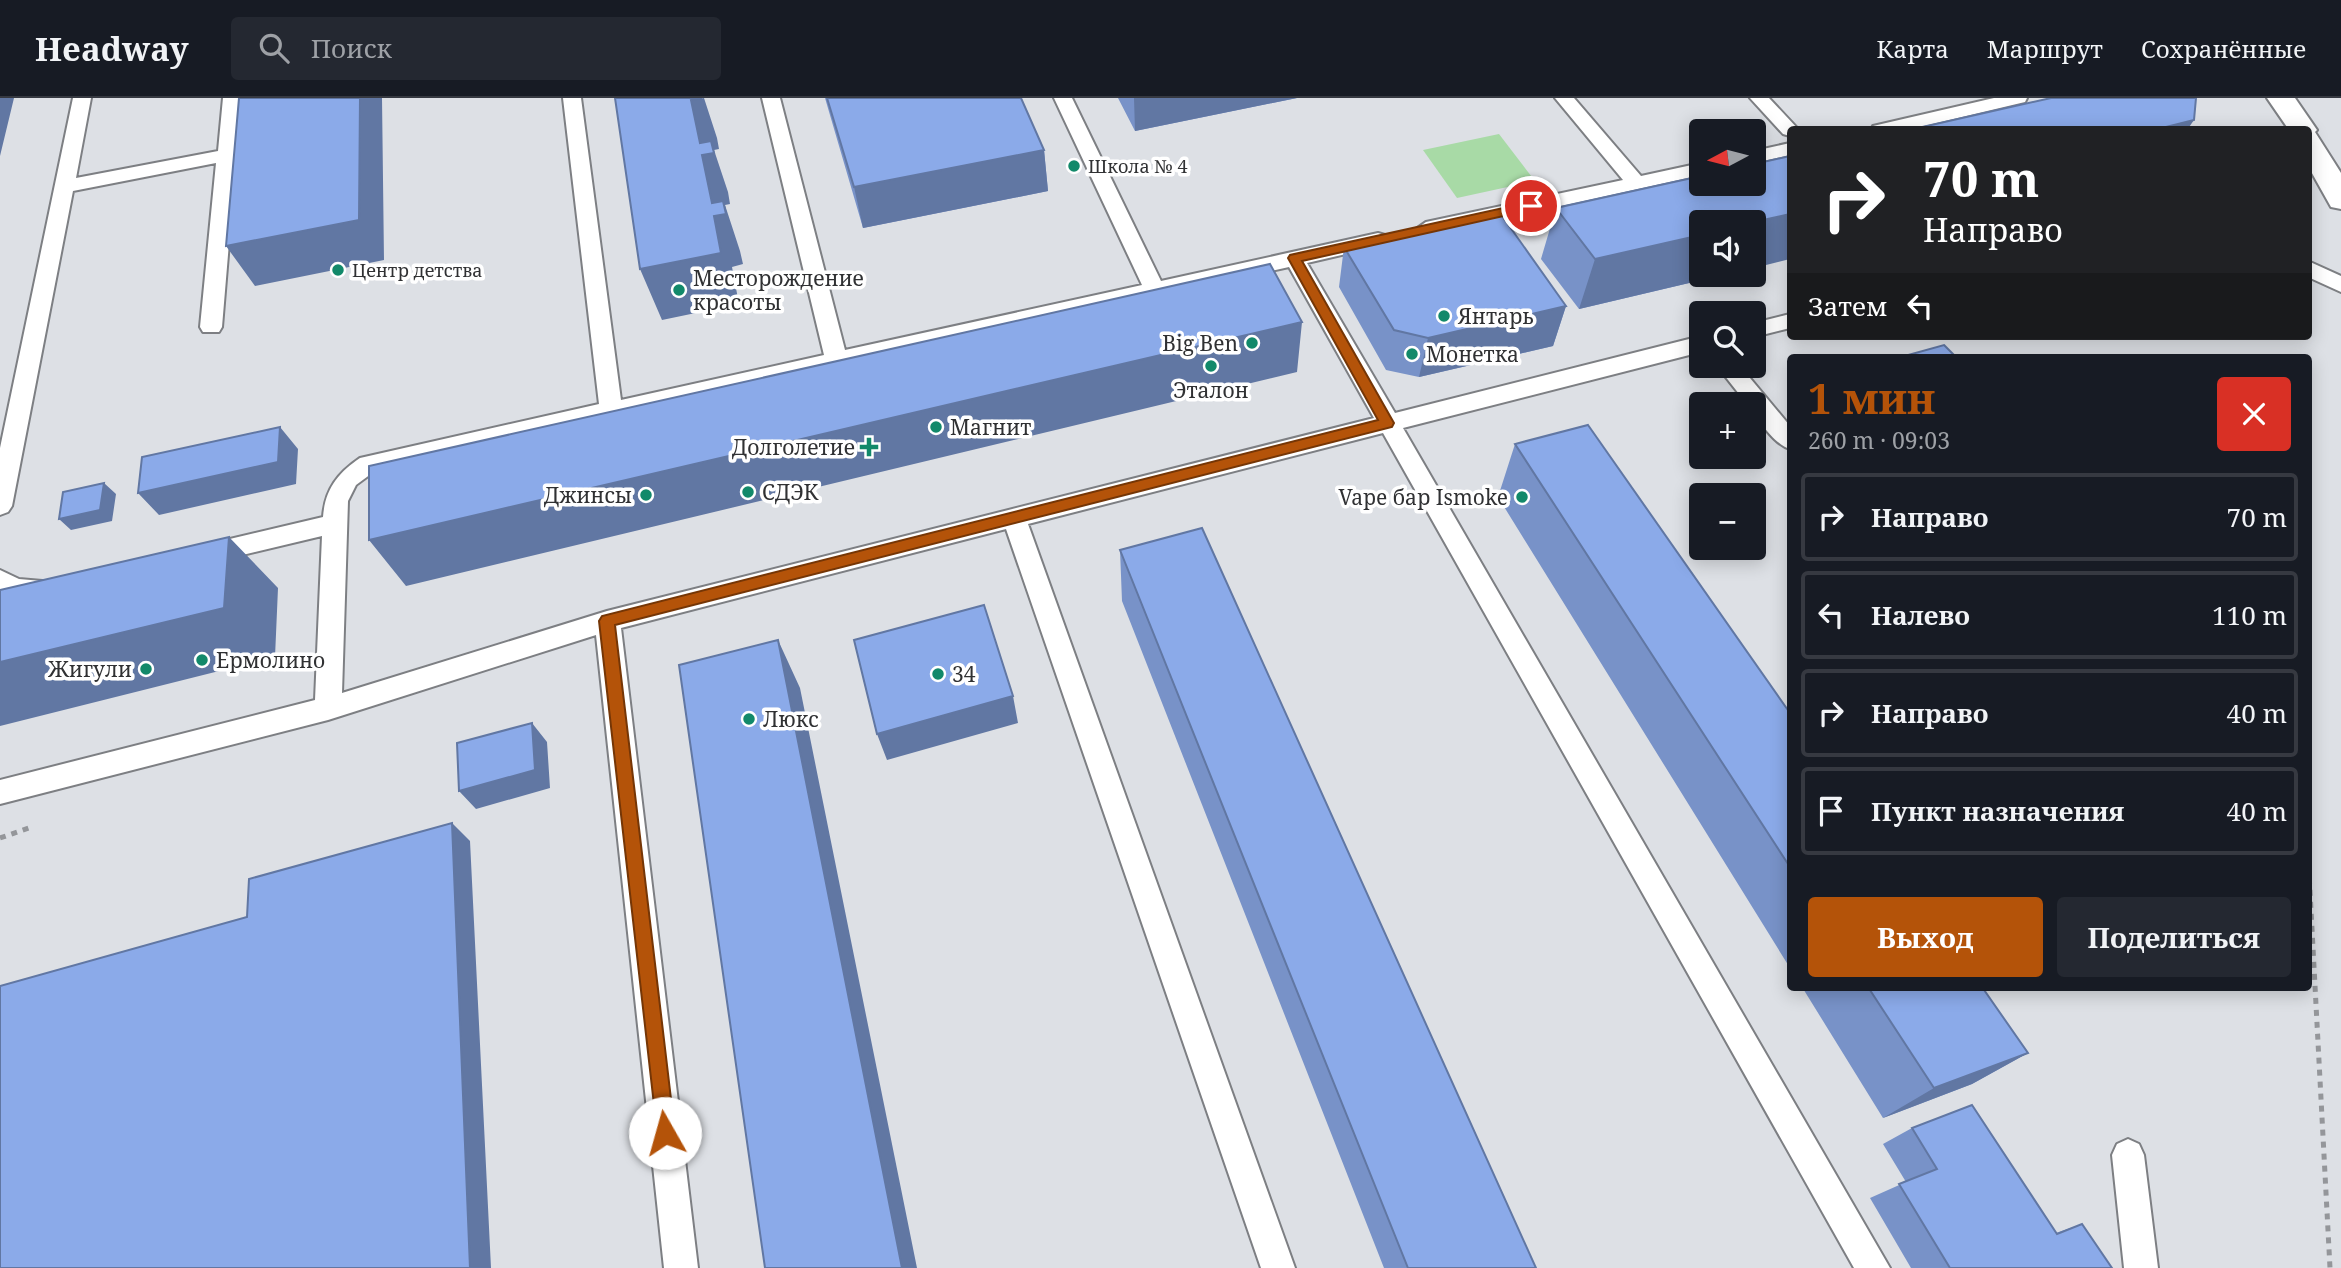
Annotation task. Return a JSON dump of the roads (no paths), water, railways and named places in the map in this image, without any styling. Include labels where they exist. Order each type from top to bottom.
[{"type":"street","points":[[2281,98],[2300,126]]},
{"type":"street","points":[[2312,155],[2317,174],[2341,200]]},
{"type":"lane","points":[[0,506],[82,98]]},
{"type":"lane","points":[[211,327],[232,98]]},
{"type":"lane","points":[[572,98],[611,408]]},
{"type":"lane","points":[[771,98],[836,359]]},
{"type":"lane","points":[[1063,98],[1154,289]]},
{"type":"lane","points":[[1564,98],[1636,183]]},
{"type":"lane","points":[[1759,98],[1787,127]]},
{"type":"lane","points":[[1897,126],[2019,98],[2036,114]]},
{"type":"lane","points":[[1766,154],[1787,150]]},
{"type":"lane","points":[[65,186],[226,155]]},
{"type":"lane","points":[[328,709],[336,501],[347,479],[368,464],[611,408],[1689,172]]},
{"type":"lane","points":[[1294,258],[1872,1268]]},
{"type":"lane","points":[[2312,270],[2341,285]]},
{"type":"lane","points":[[1766,327],[1787,322]]},
{"type":"lane","points":[[0,792],[328,709],[607,621],[1689,347]]},
{"type":"lane","points":[[1738,378],[1787,437]]},
{"type":"lane","points":[[1014,517],[1278,1268]]},
{"type":"lane","points":[[178,560],[335,524]]},
{"type":"lane","points":[[0,580],[15,589],[47,589],[74,583]]},
{"type":"lane","points":[[607,621],[681,1268]]},
{"type":"lane","points":[[2128,1154],[2141,1268]]},
{"type":"place","name":"Школа № 4","points":[[1074,166]]},
{"type":"place","name":"Центр детства","points":[[338,270]]},
{"type":"place","name":"Месторождение красоты","points":[[679,290]]},
{"type":"place","name":"Янтарь","points":[[1444,316]]},
{"type":"place","name":"Big Ben","points":[[1252,343]]},
{"type":"place","name":"Монетка","points":[[1412,354]]},
{"type":"place","name":"Эталон","points":[[1211,366]]},
{"type":"place","name":"Магнит","points":[[936,427]]},
{"type":"place","name":"Долголетие","points":[[869,447]]},
{"type":"place","name":"СДЭК","points":[[748,492]]},
{"type":"place","name":"Джинсы","points":[[646,495]]},
{"type":"place","name":"Vape бар Ismoke","points":[[1522,497]]},
{"type":"place","name":"Ермолино","points":[[202,660]]},
{"type":"place","name":"Жигули","points":[[146,669]]},
{"type":"place","name":"34","points":[[938,674]]},
{"type":"place","name":"Люкс","points":[[749,719]]}]
